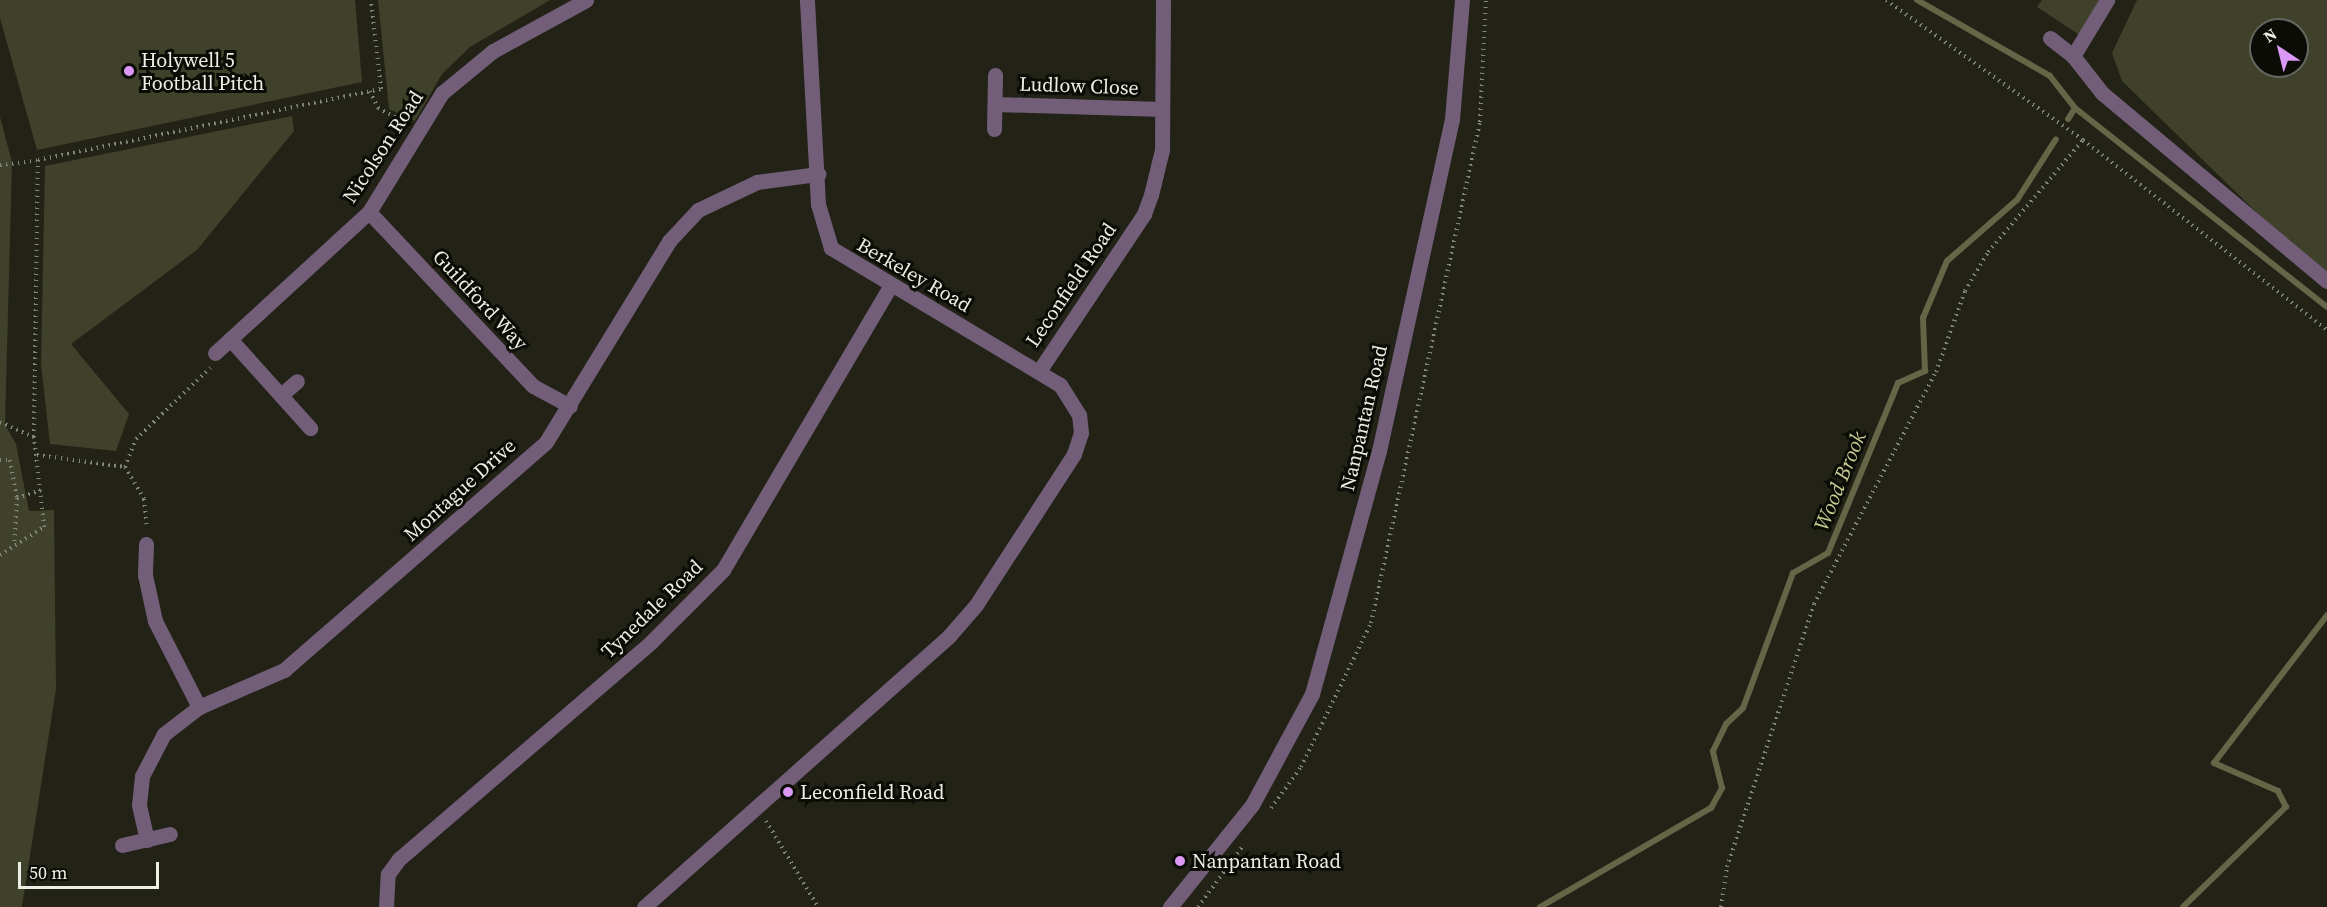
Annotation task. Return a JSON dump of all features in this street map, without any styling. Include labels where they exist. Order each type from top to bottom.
[{"type":"street","name":"Nicolson Road","points":[[215,353],[369,212],[442,93],[462,74],[586,0]]},
{"type":"street","name":"Berkeley Road","points":[[807,0],[821,222],[831,248],[890,286],[1039,371]]},
{"type":"street","name":"Leconfield Road","points":[[644,907],[949,636],[976,605],[1043,501],[1081,433],[1072,400],[1039,371],[1144,214],[1162,150],[1163,0]]},
{"type":"street","name":"Nanpantan Road","points":[[1170,907],[1252,805],[1312,694],[1379,451],[1449,130],[1462,0]]},
{"type":"street","points":[[2073,56],[2108,0]]},
{"type":"street","points":[[2050,38],[2073,56],[2102,93],[2327,281]]},
{"type":"street","name":"Ludlow Close","points":[[994,129],[995,75]]},
{"type":"street","name":"Ludlow Close","points":[[995,104],[1162,109]]},
{"type":"street","name":"Montague Drive","points":[[147,840],[140,805],[142,776],[164,734],[199,707],[257,686],[293,663],[493,492],[546,441],[682,224],[727,192],[818,174]]},
{"type":"street","name":"Guildford Way","points":[[369,212],[532,386],[570,406]]},
{"type":"street","name":"Tynedale Road","points":[[386,907],[388,874],[399,859],[651,642],[723,570],[890,286]]},
{"type":"street","points":[[230,339],[310,428]]},
{"type":"street","points":[[281,395],[297,381]]},
{"type":"street","points":[[146,544],[145,575],[155,621],[199,707]]},
{"type":"street","points":[[122,845],[170,834]]},
{"type":"path","points":[[0,165],[381,89],[371,0]]},
{"type":"path","points":[[1886,0],[2083,140],[2327,330]]},
{"type":"path","points":[[370,91],[378,108],[419,131]]},
{"type":"path","points":[[1721,907],[1727,867],[1814,604],[1936,372],[1965,291],[1988,252],[2083,140]]},
{"type":"path","points":[[0,555],[44,527],[34,437],[38,159]]},
{"type":"path","points":[[125,467],[136,439],[210,368],[215,353]]},
{"type":"path","points":[[0,422],[34,437]]},
{"type":"path","points":[[37,455],[125,467]]},
{"type":"path","points":[[0,460],[10,460],[17,498],[14,546]]},
{"type":"path","points":[[125,467],[144,499],[146,544]]},
{"type":"path","points":[[17,498],[41,490]]},
{"type":"path","points":[[758,806],[818,907]]},
{"type":"green space","points":[[0,0],[355,0],[362,82],[37,150],[0,18]]},
{"type":"green space","points":[[378,0],[550,0],[470,47],[442,74],[415,121],[389,109]]},
{"type":"green space","points":[[2042,0],[2104,0],[2081,36],[2037,7]]},
{"type":"green space","points":[[2137,0],[2327,0],[2327,281],[2122,81],[2112,53]]},
{"type":"green space","points":[[292,116],[294,131],[197,250],[71,344],[129,414],[116,451],[50,444],[41,364],[45,166]]},
{"type":"green space","points":[[0,117],[12,162],[5,425],[16,444],[29,511],[54,510],[56,689],[22,907],[0,907]]},
{"type":"waterway","name":"Wood Brook","points":[[1917,0],[2050,76],[2075,108],[2068,119]]},
{"type":"waterway","points":[[2075,108],[2327,307]]},
{"type":"waterway","name":"Wood Brook","points":[[1540,907],[1711,808],[1722,788],[1713,751],[1726,724],[1743,708],[1793,573],[1828,553],[1898,383],[1925,371],[1923,318],[1947,261],[2017,200],[2056,139]]},
{"type":"waterway","points":[[2183,907],[2286,807],[2278,791],[2214,763],[2327,615]]},
{"type":"place","name":"Holywell 5 Football Pitch","points":[[129,71]]},
{"type":"place","name":"Leconfield Road","points":[[788,792]]},
{"type":"place","name":"Nanpantan Road","points":[[1180,861]]}]
